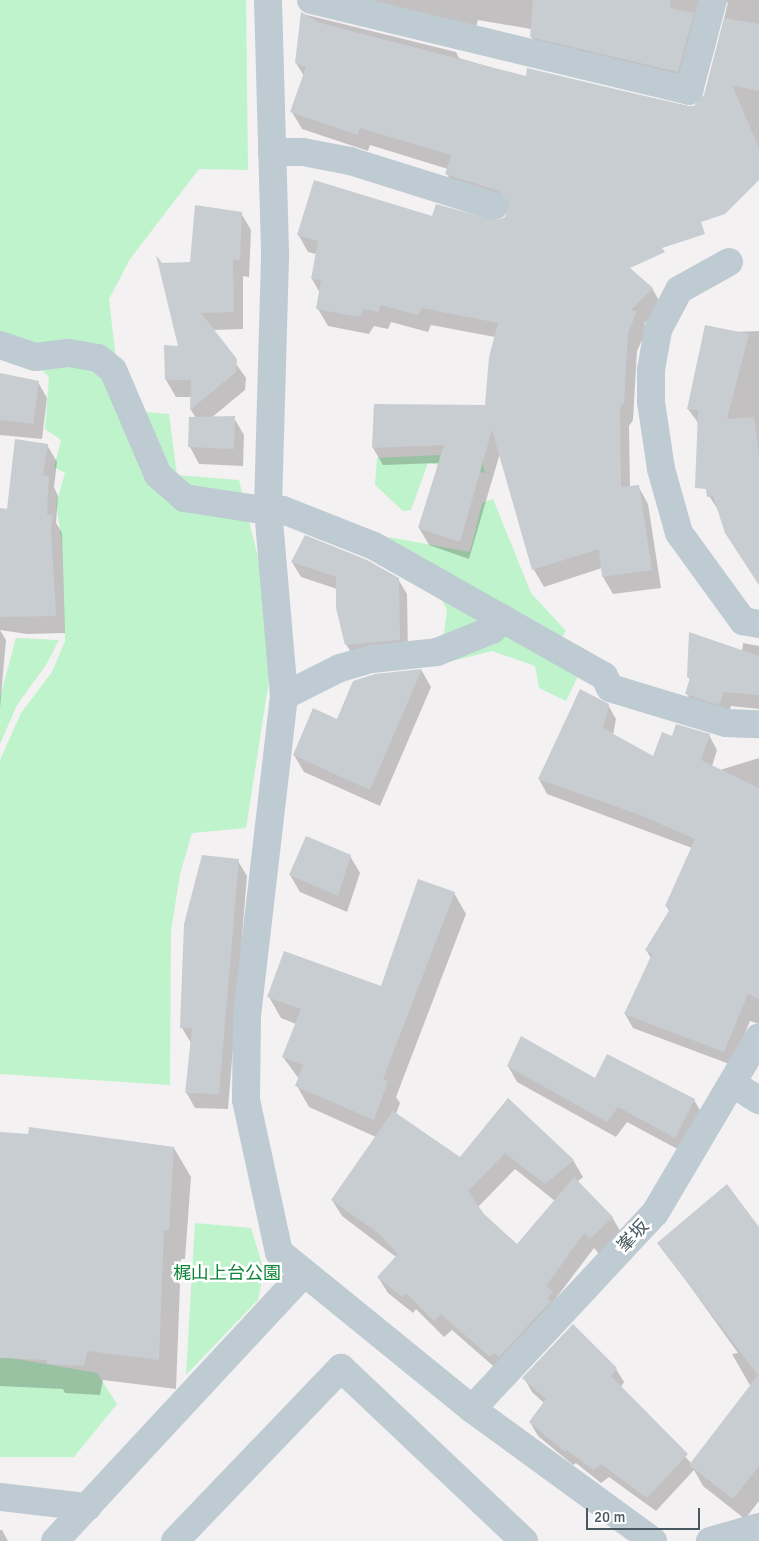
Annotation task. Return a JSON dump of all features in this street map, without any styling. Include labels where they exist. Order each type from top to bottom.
[{"type":"street","points":[[268,0],[275,257],[268,509],[284,696],[247,1016],[246,1100],[279,1252],[303,1274],[472,1409],[653,1541]]},
{"type":"street","points":[[311,0],[689,91],[713,0]]},
{"type":"street","points":[[272,152],[303,152],[350,161],[494,206]]},
{"type":"street","points":[[729,262],[679,290],[658,330],[651,370],[651,402],[660,469],[678,533],[743,621],[759,624]]},
{"type":"street","points":[[0,344],[36,357],[69,353],[98,358],[113,370],[158,475],[172,490],[184,498],[282,510],[374,546],[604,676],[610,688],[726,723],[759,724]]},
{"type":"street","points":[[284,696],[340,668],[372,659],[437,652],[492,630],[504,619]]},
{"type":"street","name":"峯坂","points":[[472,1409],[654,1212],[733,1084],[759,1038]]},
{"type":"street","points":[[733,1084],[759,1100]]},
{"type":"street","points":[[55,1541],[303,1274]]},
{"type":"street","points":[[175,1541],[341,1368],[524,1541]]},
{"type":"street","points":[[0,1497],[87,1507]]},
{"type":"street","points":[[710,1541],[759,1527]]},
{"type":"green space","points":[[0,0],[246,0],[248,170],[199,169],[130,259],[109,299],[117,368],[144,412],[169,414],[177,475],[239,480],[264,582],[272,662],[246,828],[192,833],[180,874],[171,931],[170,1085],[0,1074],[0,760],[21,713],[52,672],[65,641],[62,543],[56,504],[65,473],[54,467],[61,440],[45,429],[49,377],[17,347],[0,340]]},
{"type":"green space","points":[[481,453],[485,473],[428,463],[411,510],[403,511],[375,485],[377,458]]},
{"type":"green space","points":[[493,499],[531,593],[566,631],[548,657],[579,674],[566,701],[539,688],[535,666],[492,651],[440,664],[447,610],[440,596],[388,537],[470,552],[482,503]]},
{"type":"green space","points":[[16,638],[59,640],[46,665],[17,705],[0,744],[0,697]]},
{"type":"green space","name":"梶山上台公園","points":[[195,1223],[251,1228],[264,1270],[258,1300],[186,1375]]},
{"type":"green space","points":[[0,1356],[97,1373],[117,1404],[74,1457],[0,1457]]},
{"type":"building","points":[[533,0],[671,0],[670,8],[694,13],[678,72],[530,37]]},
{"type":"building","points":[[301,12],[320,23],[526,76],[527,68],[686,106],[694,106],[704,95],[724,18],[759,24],[759,91],[732,85],[759,148],[759,180],[725,214],[701,222],[705,234],[662,248],[665,252],[630,268],[653,288],[631,310],[637,311],[628,333],[624,403],[620,408],[621,487],[639,485],[652,570],[602,577],[599,549],[532,570],[492,430],[460,542],[418,528],[444,445],[372,448],[374,404],[485,405],[489,357],[498,323],[422,308],[418,315],[381,305],[378,312],[364,309],[359,317],[316,309],[321,280],[311,279],[318,241],[297,235],[314,180],[432,216],[436,204],[497,221],[505,217],[509,203],[499,191],[445,174],[451,155],[360,128],[358,135],[290,112],[306,67],[295,63]]},
{"type":"building","points":[[195,205],[242,212],[240,260],[233,260],[234,312],[201,313],[237,359],[236,372],[190,410],[191,380],[165,380],[164,345],[178,346],[156,255],[162,263],[190,262]]},
{"type":"building","points":[[705,325],[749,334],[727,419],[754,417],[759,456],[759,585],[725,533],[713,496],[707,497],[706,489],[695,488],[698,410],[687,409]]},
{"type":"building","points":[[0,373],[39,381],[33,424],[0,420]]},
{"type":"building","points":[[235,416],[234,449],[188,447],[189,417]]},
{"type":"building","points":[[15,439],[48,444],[43,475],[49,477],[47,514],[53,515],[51,528],[56,616],[0,617],[0,508],[7,509]]},
{"type":"building","points":[[305,535],[367,560],[399,578],[400,640],[345,645],[336,608],[336,577],[291,562]]},
{"type":"building","points":[[689,632],[759,656],[759,695],[724,692],[719,705],[685,694],[690,678],[687,677]]},
{"type":"building","points":[[422,669],[370,790],[293,755],[313,708],[337,719],[353,681],[375,674]]},
{"type":"building","points":[[580,689],[609,704],[603,728],[653,756],[662,732],[672,736],[676,724],[710,734],[701,760],[759,788],[759,999],[748,994],[724,1052],[624,1014],[652,954],[645,950],[670,909],[665,906],[695,839],[640,815],[538,779]]},
{"type":"building","points":[[306,836],[351,855],[338,896],[289,875]]},
{"type":"building","points":[[202,855],[239,859],[219,1094],[185,1093],[192,1028],[180,1028],[184,924]]},
{"type":"building","points":[[418,879],[455,892],[383,1079],[388,1081],[374,1120],[295,1086],[303,1065],[282,1057],[301,1009],[267,997],[284,951],[381,986]]},
{"type":"building","points":[[521,1036],[595,1078],[607,1054],[695,1099],[675,1138],[618,1107],[607,1122],[507,1066]]},
{"type":"building","points":[[508,1098],[574,1160],[545,1184],[505,1153],[468,1191],[484,1214],[517,1244],[574,1177],[613,1217],[590,1239],[584,1233],[546,1286],[553,1292],[547,1298],[551,1301],[499,1357],[494,1353],[490,1357],[441,1314],[434,1321],[406,1293],[403,1297],[377,1277],[398,1254],[377,1232],[331,1200],[393,1111],[460,1157]]},
{"type":"building","points":[[29,1127],[174,1147],[169,1230],[164,1230],[159,1360],[87,1351],[84,1366],[47,1364],[47,1360],[0,1358],[0,1132],[28,1134]]},
{"type":"building","points":[[727,1184],[759,1227],[759,1466],[733,1499],[689,1465],[758,1375],[657,1243]]},
{"type":"building","points":[[573,1324],[617,1368],[611,1376],[688,1454],[647,1498],[601,1464],[593,1470],[567,1450],[565,1452],[529,1422],[546,1399],[522,1378]]}]
